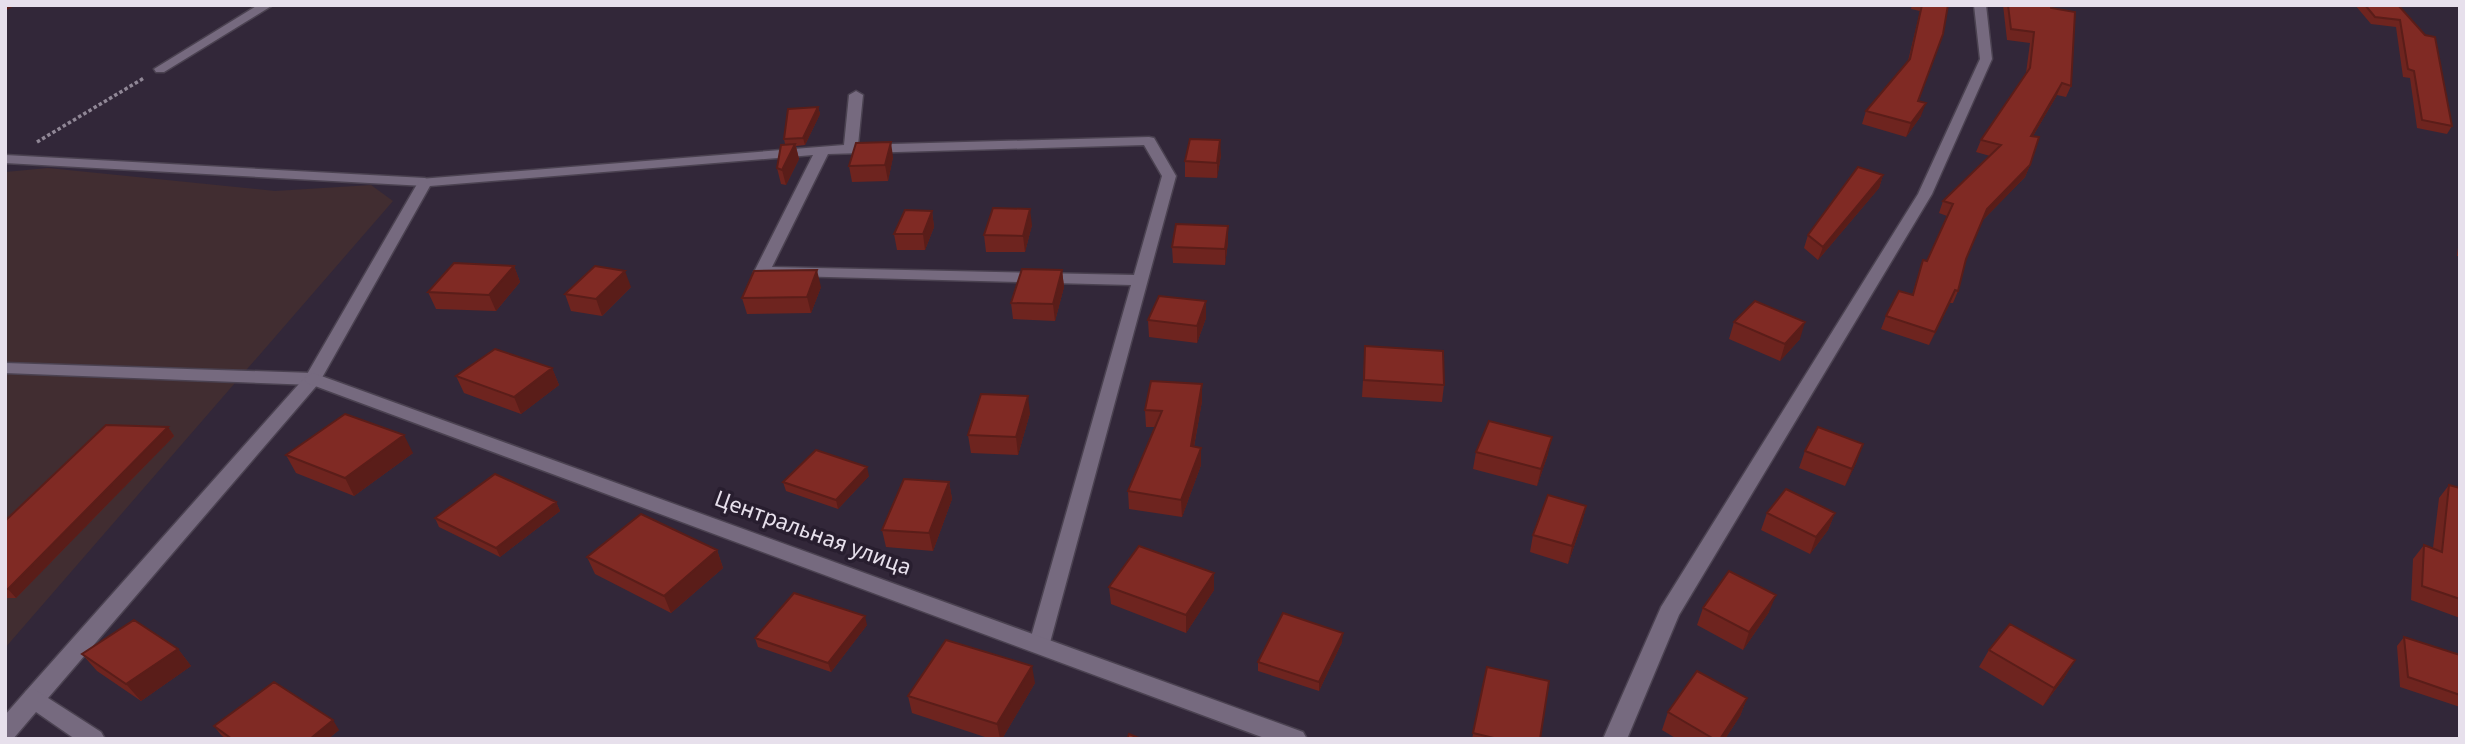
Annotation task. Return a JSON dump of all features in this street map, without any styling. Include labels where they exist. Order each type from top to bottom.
[{"type":"street","points":[[160,69],[267,5]]},
{"type":"street","points":[[1615,739],[1669,613],[1925,194],[1986,60],[1980,5]]},
{"type":"street","points":[[851,149],[856,95]]},
{"type":"street","points":[[12,156],[425,182],[823,150],[1149,141],[1169,176],[1040,644]]},
{"type":"street","points":[[823,150],[762,272],[1142,280]]},
{"type":"street","points":[[5,732],[313,379],[425,182]]},
{"type":"street","name":"Центральная улица","points":[[5,368],[313,379],[1295,739]]},
{"type":"street","points":[[34,698],[93,739]]},
{"type":"path","points":[[12,156],[160,69]]},
{"type":"shaded area","points":[[48,168],[275,191],[371,185],[393,201],[5,648],[5,172]]},
{"type":"building","points":[[1922,5],[1948,5],[1943,34],[1918,101],[1926,103],[1911,123],[1866,111],[1910,59]]},
{"type":"building","points":[[2008,5],[2051,5],[2051,8],[2075,12],[2071,86],[2062,83],[2031,136],[2039,137],[2030,165],[1987,209],[1966,259],[1958,291],[1955,290],[1935,332],[1886,316],[1899,291],[1913,295],[1923,260],[1927,261],[1953,204],[1943,201],[2001,145],[1981,140],[2030,68],[2034,32],[2011,29]]},
{"type":"building","points":[[2365,5],[2398,5],[2425,35],[2435,37],[2452,126],[2422,120],[2414,71],[2408,69],[2400,20],[2375,17]]},
{"type":"building","points":[[818,107],[803,138],[784,139],[788,109]]},
{"type":"building","points":[[1190,139],[1220,140],[1217,163],[1185,161]]},
{"type":"building","points":[[891,142],[885,165],[849,166],[856,143]]},
{"type":"building","points":[[795,144],[782,170],[777,168],[781,145]]},
{"type":"building","points":[[1858,167],[1883,175],[1823,247],[1808,235]]},
{"type":"building","points":[[993,208],[1030,209],[1023,236],[984,235]]},
{"type":"building","points":[[905,210],[932,211],[923,234],[894,234]]},
{"type":"building","points":[[1176,224],[1228,226],[1225,249],[1172,247]]},
{"type":"building","points":[[454,263],[514,266],[489,295],[428,292]]},
{"type":"building","points":[[595,266],[625,271],[596,299],[565,294]]},
{"type":"building","points":[[1022,269],[1062,270],[1053,304],[1011,303]]},
{"type":"building","points":[[817,270],[807,297],[742,298],[754,271]]},
{"type":"building","points":[[1159,296],[1206,301],[1197,326],[1148,320]]},
{"type":"building","points":[[1755,301],[1805,322],[1785,344],[1734,322]]},
{"type":"building","points":[[1365,346],[1443,351],[1444,385],[1364,380]]},
{"type":"building","points":[[495,349],[552,368],[514,397],[456,376]]},
{"type":"building","points":[[1151,381],[1202,384],[1191,446],[1201,448],[1181,500],[1128,491],[1162,411],[1145,410]]},
{"type":"building","points":[[981,394],[1028,396],[1016,437],[968,435]]},
{"type":"building","points":[[345,414],[404,435],[345,478],[286,455]]},
{"type":"building","points":[[1489,421],[1552,437],[1541,469],[1476,452]]},
{"type":"building","points":[[106,425],[168,427],[8,589],[5,589],[5,521]]},
{"type":"building","points":[[1818,427],[1863,444],[1852,469],[1805,451]]},
{"type":"building","points":[[816,450],[867,467],[836,500],[783,482]]},
{"type":"building","points":[[495,474],[556,502],[496,548],[435,518]]},
{"type":"building","points":[[904,479],[949,482],[929,533],[882,530]]},
{"type":"building","points":[[2449,485],[2460,488],[2460,599],[2422,586],[2424,545],[2442,552]]},
{"type":"building","points":[[1786,489],[1835,513],[1816,537],[1767,513]]},
{"type":"building","points":[[1548,495],[1586,506],[1572,546],[1533,535]]},
{"type":"building","points":[[641,514],[717,550],[664,596],[587,557]]},
{"type":"building","points":[[1139,546],[1214,573],[1186,615],[1109,587]]},
{"type":"building","points":[[1729,571],[1776,595],[1749,632],[1703,608]]},
{"type":"building","points":[[794,593],[865,616],[828,663],[755,638]]},
{"type":"building","points":[[1283,613],[1343,633],[1319,682],[1258,662]]},
{"type":"building","points":[[134,620],[178,649],[126,684],[82,654]]},
{"type":"building","points":[[2010,624],[2075,660],[2054,688],[1989,650]]},
{"type":"building","points":[[2404,637],[2460,655],[2460,695],[2408,677]]},
{"type":"building","points":[[946,640],[1032,666],[997,724],[908,696]]},
{"type":"building","points":[[1487,667],[1549,681],[1540,739],[1498,739],[1473,733]]},
{"type":"building","points":[[1697,671],[1747,698],[1720,739],[1714,739],[1668,712]]},
{"type":"building","points":[[274,682],[333,720],[310,739],[232,739],[214,726]]},
{"type":"building","points":[[1129,734],[1141,739],[1127,739]]}]
